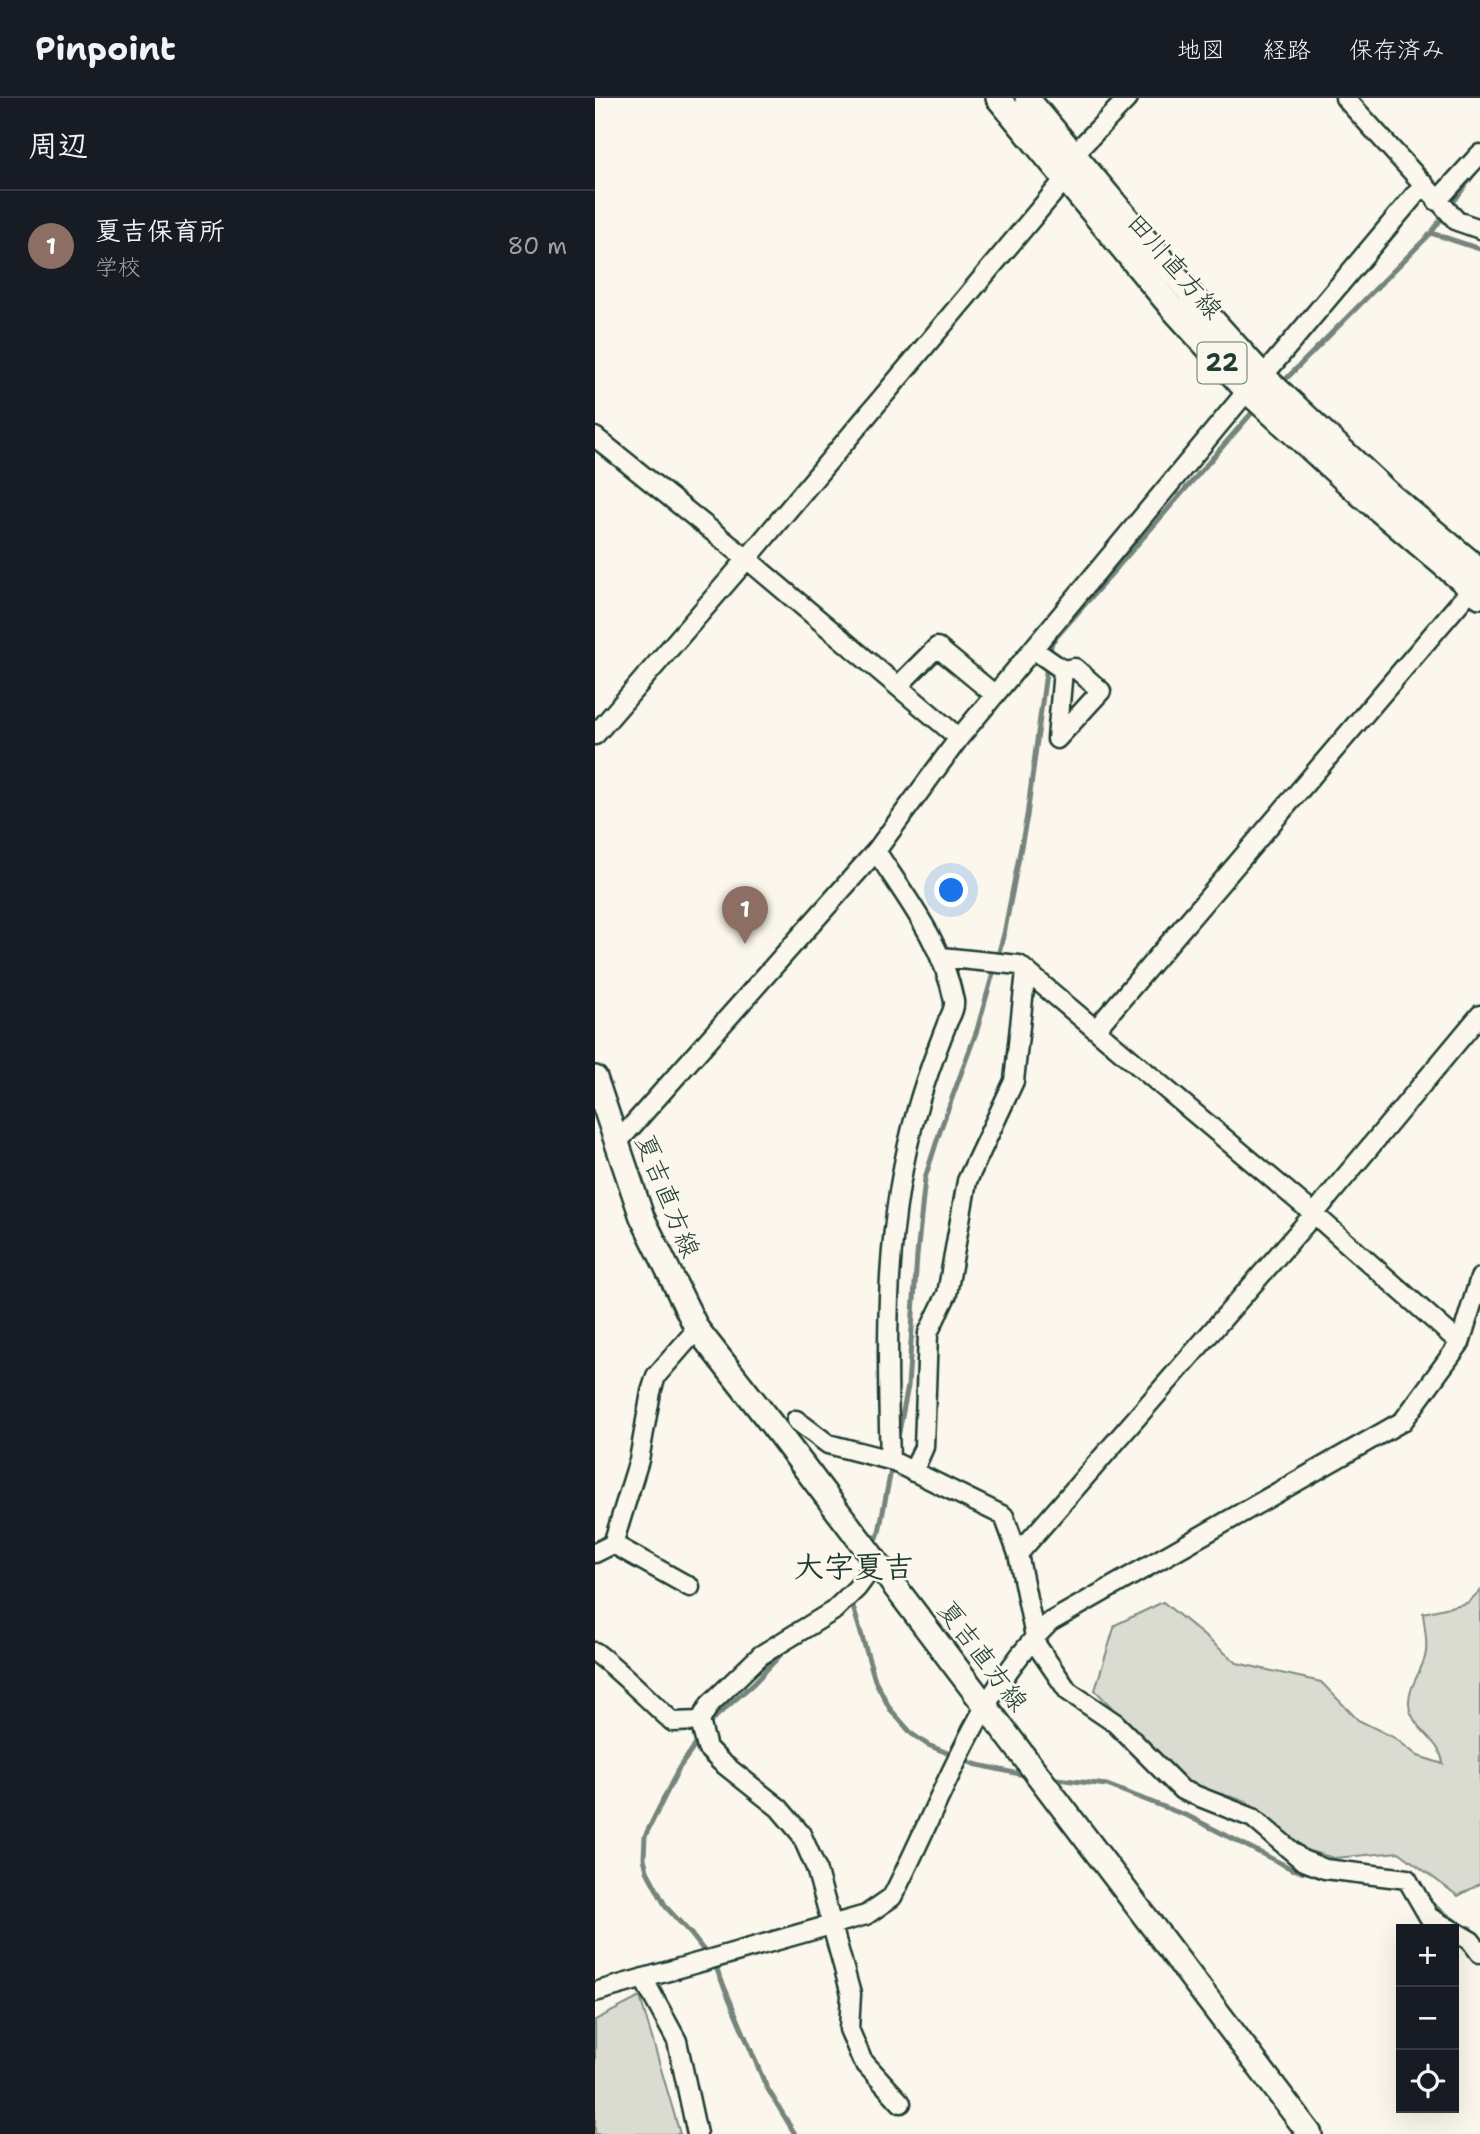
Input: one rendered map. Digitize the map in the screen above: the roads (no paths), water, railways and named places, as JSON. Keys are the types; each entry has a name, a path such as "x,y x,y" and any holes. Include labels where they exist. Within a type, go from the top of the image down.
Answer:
{"main road":[{"name":"田川直方線","path":"998,98 1172,308 1255,384 1360,494 1478,583"},
{"name":"田川直方線","path":"1027,98 1207,314 1255,384"},
{"name":"夏吉直方線","path":"595,1078 642,1217 697,1329 1310,2134"}],"street":[{"path":"595,734 747,559 1065,179 1074,154 1128,98"},
{"path":"1345,98 1437,201 1457,220 1480,229"},
{"path":"1437,201 1480,154"},
{"path":"616,1144 876,851 995,695 1424,184"},
{"path":"595,437 747,559 960,738"},
{"path":"1096,1030 1478,583"},
{"path":"898,686 937,647 995,695"},
{"path":"1033,649 1063,670"},
{"path":"876,851 931,934 941,957 955,1005 929,1067 910,1133 893,1223 887,1363 890,1460"},
{"path":"941,957 1019,965 1314,1214 1460,1343"},
{"path":"913,1472 924,1447 928,1334 947,1294 967,1181 1014,1081 1026,971"},
{"path":"1019,1555 1314,1214 1480,1015"},
{"path":"595,1992 866,1915 892,1897 985,1704 1034,1638 1051,1622 1403,1421 1460,1343 1480,1278"},
{"path":"595,1553 613,1545 639,1460 656,1376 697,1329"},
{"path":"796,1420 828,1444 890,1460 1004,1517 1019,1555 1034,1638 1068,1691 1115,1723 1182,1790 1253,1818 1301,1860 1325,1869 1407,1879 1429,1917 1441,1924"},
{"path":"613,1545 689,1587"},
{"path":"876,1562 857,1588 833,1611 761,1655 710,1704 700,1721 707,1748 779,1808 801,1834 816,1868 851,1994 849,2029 862,2060 901,2103"},
{"path":"595,1653 620,1671 673,1722 700,1721"},
{"path":"1459,1934 1471,1941 1480,1953"},
{"path":"643,1978 677,2041 697,2134"}],"waterway":[{"path":"1280,385 1431,233 1478,168"},
{"path":"1431,233 1480,249"},
{"path":"1049,655 1052,642 1257,407"},
{"path":"897,1442 908,1386 925,1178 977,1030 1004,934 1027,816 1047,665"},
{"path":"873,1548 879,1532 892,1465"},
{"path":"851,1600 875,1680 890,1709 912,1734 928,1745 974,1764 1028,1776"},
{"path":"707,1729 713,1719 754,1683 786,1649"},
{"path":"699,1740 679,1768 645,1836 644,1858 647,1871 666,1907 715,1965 766,2086 795,2134"},
{"path":"1048,1778 1107,1785 1190,1817 1292,1869 1320,1875"},
{"path":"1427,1901 1463,1927 1470,1928 1470,1931 1480,1938"}],"place":[{"name":"夏吉保育所","path":"745,944"}],"district":[{"name":"大字夏吉","path":"854,1567"}]}
